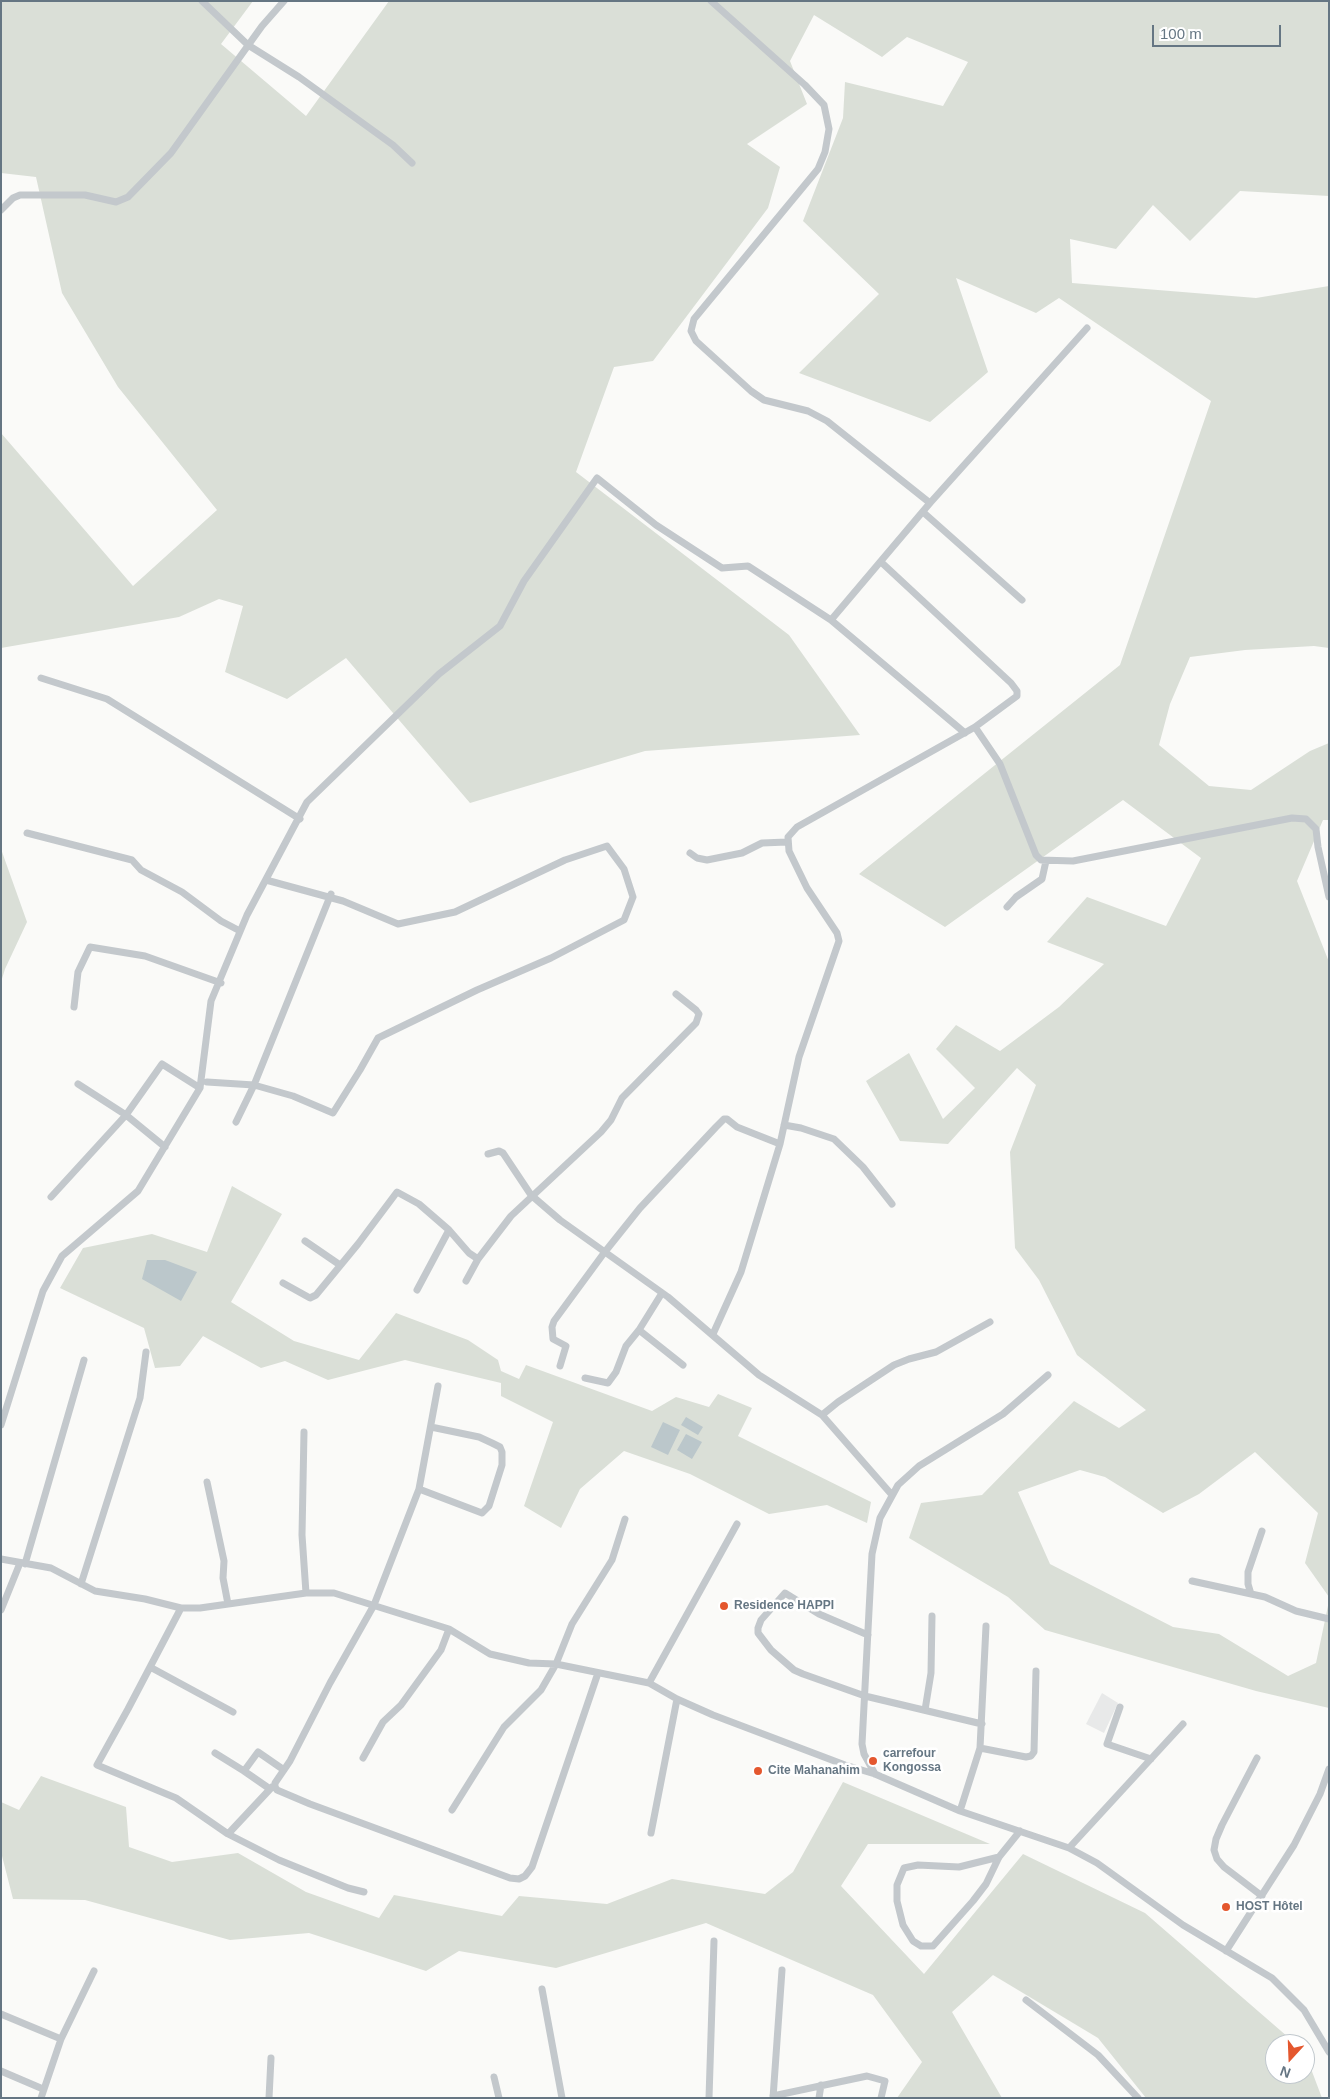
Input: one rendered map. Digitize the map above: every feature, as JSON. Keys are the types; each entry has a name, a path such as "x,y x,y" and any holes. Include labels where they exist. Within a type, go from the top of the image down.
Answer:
{"street":[{"path":"202,1 248,45 299,77 393,145 412,163"},
{"path":"1,210 13,198 20,195 85,195 116,202 128,197 171,153 248,45 284,1"},
{"path":"711,1 805,85 824,105 828,129 825,152 818,169 694,320 691,331 696,341 751,391 764,400 808,411 827,421 930,503"},
{"path":"832,620 930,503 1087,328"},
{"path":"1,1425 43,1291 62,1256 138,1190 200,1088 211,1001 240,931 308,802 432,681 500,626 524,581 597,478 656,525 722,568 748,566 832,620 964,733"},
{"path":"923,512 1022,600"},
{"path":"713,1334 741,1272 762,1196 780,1144 798,1057 839,937 807,888 789,851 788,837 797,827 975,727 1017,696 1017,690 881,562"},
{"path":"41,678 107,699 300,818"},
{"path":"975,727 1000,764 1036,854 1041,860 1073,860 1292,818 1306,819 1316,830 1329,897"},
{"path":"27,834 132,860 142,870 182,892 240,931"},
{"path":"690,853 697,858 707,860 742,853 762,843 787,842"},
{"path":"207,1082 254,1085 293,1096 333,1113 378,1038 477,990 551,958 624,920 632,897 624,869 607,846 565,860 455,912 398,924 330,896 266,880"},
{"path":"1007,907 1016,897 1042,879 1046,861"},
{"path":"236,1122 254,1085 330,896"},
{"path":"74,1008 78,972 90,947 145,956 220,983"},
{"path":"466,1281 478,1259 510,1216 579,1154 610,1123 622,1098 696,1023 698,1014 696,1010 676,994"},
{"path":"51,1198 126,1116 162,1064 200,1088"},
{"path":"78,1084 126,1116 165,1147"},
{"path":"560,1366 566,1346 553,1339 552,1327 554,1321 604,1253 646,1201 724,1119 780,1144"},
{"path":"784,1125 801,1128 834,1139 863,1167 892,1204"},
{"path":"488,1154 499,1151 506,1156 531,1196 560,1220 662,1293 713,1334 759,1376 822,1415 892,1495"},
{"path":"283,1283 313,1298 397,1192 419,1204 449,1230 469,1253 478,1259"},
{"path":"417,1290 449,1230"},
{"path":"305,1241 340,1265"},
{"path":"585,1378 608,1383 616,1372 626,1346 639,1330 662,1293"},
{"path":"822,1415 838,1402 894,1365 936,1352 990,1322"},
{"path":"639,1330 683,1365"},
{"path":"81,1584 140,1398 146,1352"},
{"path":"1,1610 22,1564 84,1360"},
{"path":"875,1774 864,1754 862,1744 875,1536 880,1518 898,1485 919,1466 1003,1414 1048,1375"},
{"path":"228,1834 273,1786 284,1770 374,1605 419,1489 438,1386"},
{"path":"419,1489 482,1513 489,1506 502,1465 500,1447 478,1437 431,1427"},
{"path":"304,1432 302,1535 306,1593"},
{"path":"207,1482 224,1561 223,1578 228,1604"},
{"path":"452,1810 504,1727 541,1690 556,1664 572,1624 612,1560 625,1519"},
{"path":"649,1683 737,1524"},
{"path":"1251,1594 1248,1584 1248,1572 1262,1531"},
{"path":"1,1560 51,1568 105,1594 145,1599 180,1608 200,1608 306,1593 334,1593 450,1629 490,1654 529,1663 556,1664 649,1683 678,1699 767,1736 875,1774 960,1810 1069,1848 1110,1871 1182,1925 1258,1968 1283,1988 1304,2010 1329,2052"},
{"path":"1192,1581 1265,1597 1296,1611 1329,1619"},
{"path":"868,1635 820,1614 785,1594 761,1620 758,1628 758,1634 763,1642 794,1670 865,1696 982,1724"},
{"path":"180,1608 97,1765 176,1798 228,1834 279,1860 348,1888 364,1892"},
{"path":"925,1710 932,1673 932,1616"},
{"path":"960,1810 980,1748 986,1626"},
{"path":"363,1758 383,1722 401,1705 436,1657 450,1629"},
{"path":"150,1667 233,1712"},
{"path":"980,1748 1026,1757 1031,1756 1034,1752 1036,1671"},
{"path":"215,1753 277,1790 310,1804 510,1878 519,1879 525,1876 532,1867 598,1673"},
{"path":"651,1833 678,1699"},
{"path":"1120,1707 1107,1744 1151,1759"},
{"path":"1069,1848 1183,1724"},
{"path":"244,1771 258,1752 284,1770"},
{"path":"1257,1758 1222,1824 1214,1850 1217,1859 1224,1867 1262,1896"},
{"path":"1226,1950 1294,1844 1320,1794 1329,1769"},
{"path":"999,1857 959,1867 918,1865 904,1868 897,1885 897,1901 902,1925 913,1941 921,1946 933,1946 986,1884 999,1857 1020,1831"},
{"path":"709,2098 714,1941"},
{"path":"782,1970 773,2097 867,2076 882,2078 886,2084 881,2098"},
{"path":"41,2098 61,2039 94,1972"},
{"path":"542,1989 562,2098"},
{"path":"1026,2000 1098,2055 1138,2098"},
{"path":"1,2014 61,2039"},
{"path":"269,2098 271,2058"},
{"path":"1,2071 43,2089"},
{"path":"494,2076 499,2098"},
{"path":"819,2098 821,2085"}],"shaded area":[{"path":"1,1 253,1 221,44 306,116 389,1 1329,1 1329,196 1240,191 1190,241 1153,205 1116,249 1070,239 1072,283 1256,298 1329,286 1329,648 1314,646 1245,650 1190,657 1170,704 1159,745 1209,786 1251,790 1310,751 1329,743 1329,820 1323,820 1297,881 1329,962 1329,1597 1305,1563 1318,1513 1255,1452 1199,1494 1163,1513 1105,1477 1080,1470 1018,1492 1050,1564 1173,1627 1219,1634 1288,1676 1316,1663 1329,1601 1329,1708 1256,1691 1045,1630 1008,1597 909,1538 921,1503 982,1495 1074,1401 1119,1428 1146,1410 1077,1355 1039,1280 1015,1248 1010,1152 1036,1085 1017,1068 948,1144 900,1141 866,1081 909,1053 943,1119 975,1088 936,1049 956,1025 1000,1051 1059,1007 1104,964 1047,942 1087,897 1166,926 1201,858 1123,800 945,927 859,874 1120,665 1211,401 1059,298 1036,313 956,278 988,372 930,422 799,373 879,294 803,221 843,118 845,82 943,106 968,62 907,37 882,57 814,15 790,61 807,104 747,144 780,167 768,208 653,361 614,367 576,472 789,635 860,735 645,751 470,803 346,658 287,699 225,672 243,606 219,599 179,617 1,648 1,433 133,586 217,510 118,387 62,293 36,177 1,173"},
{"path":"1,849 27,922 1,982"},
{"path":"232,1186 282,1214 231,1302 294,1341 359,1360 396,1313 468,1340 498,1360 501,1371 519,1379 526,1365 652,1411 676,1397 709,1407 718,1394 752,1408 738,1436 871,1502 867,1523 827,1505 769,1514 690,1474 624,1451 580,1489 561,1528 524,1506 553,1422 501,1396 501,1383 405,1360 328,1380 285,1361 261,1368 203,1336 180,1366 155,1368 144,1328 60,1288 83,1248 152,1234 207,1252"},
{"path":"147,1260 165,1260 197,1272 181,1301 142,1279"},
{"path":"686,1417 703,1427 698,1435 681,1425"},
{"path":"663,1422 680,1430 668,1455 651,1447"},
{"path":"686,1434 702,1442 692,1459 677,1450"},
{"path":"1102,1693 1118,1703 1104,1733 1086,1724"},
{"path":"41,1776 126,1807 129,1847 172,1862 238,1853 306,1892 379,1918 394,1895 502,1916 519,1896 607,1904 672,1879 765,1894 793,1872 843,1782 990,1844 868,1844 841,1886 924,1974 1023,1854 1145,1913 1284,2034 1265,2034 1265,2084 1315,2084 1315,2079 1322,2098 1146,2098 1098,2038 993,1975 952,2012 1002,2098 897,2098 922,2062 873,1995 706,1923 556,1968 459,1951 426,1971 309,1933 230,1940 85,1900 13,1899 1,1852 1,1802 19,1810"}],"place":[{"name":"Residence HAPPI","path":"724,1606"},
{"name":"carrefour Kongossa","path":"873,1761"},
{"name":"Cite Mahanahim","path":"758,1771"},
{"name":"HOST Hôtel","path":"1226,1907"}]}
